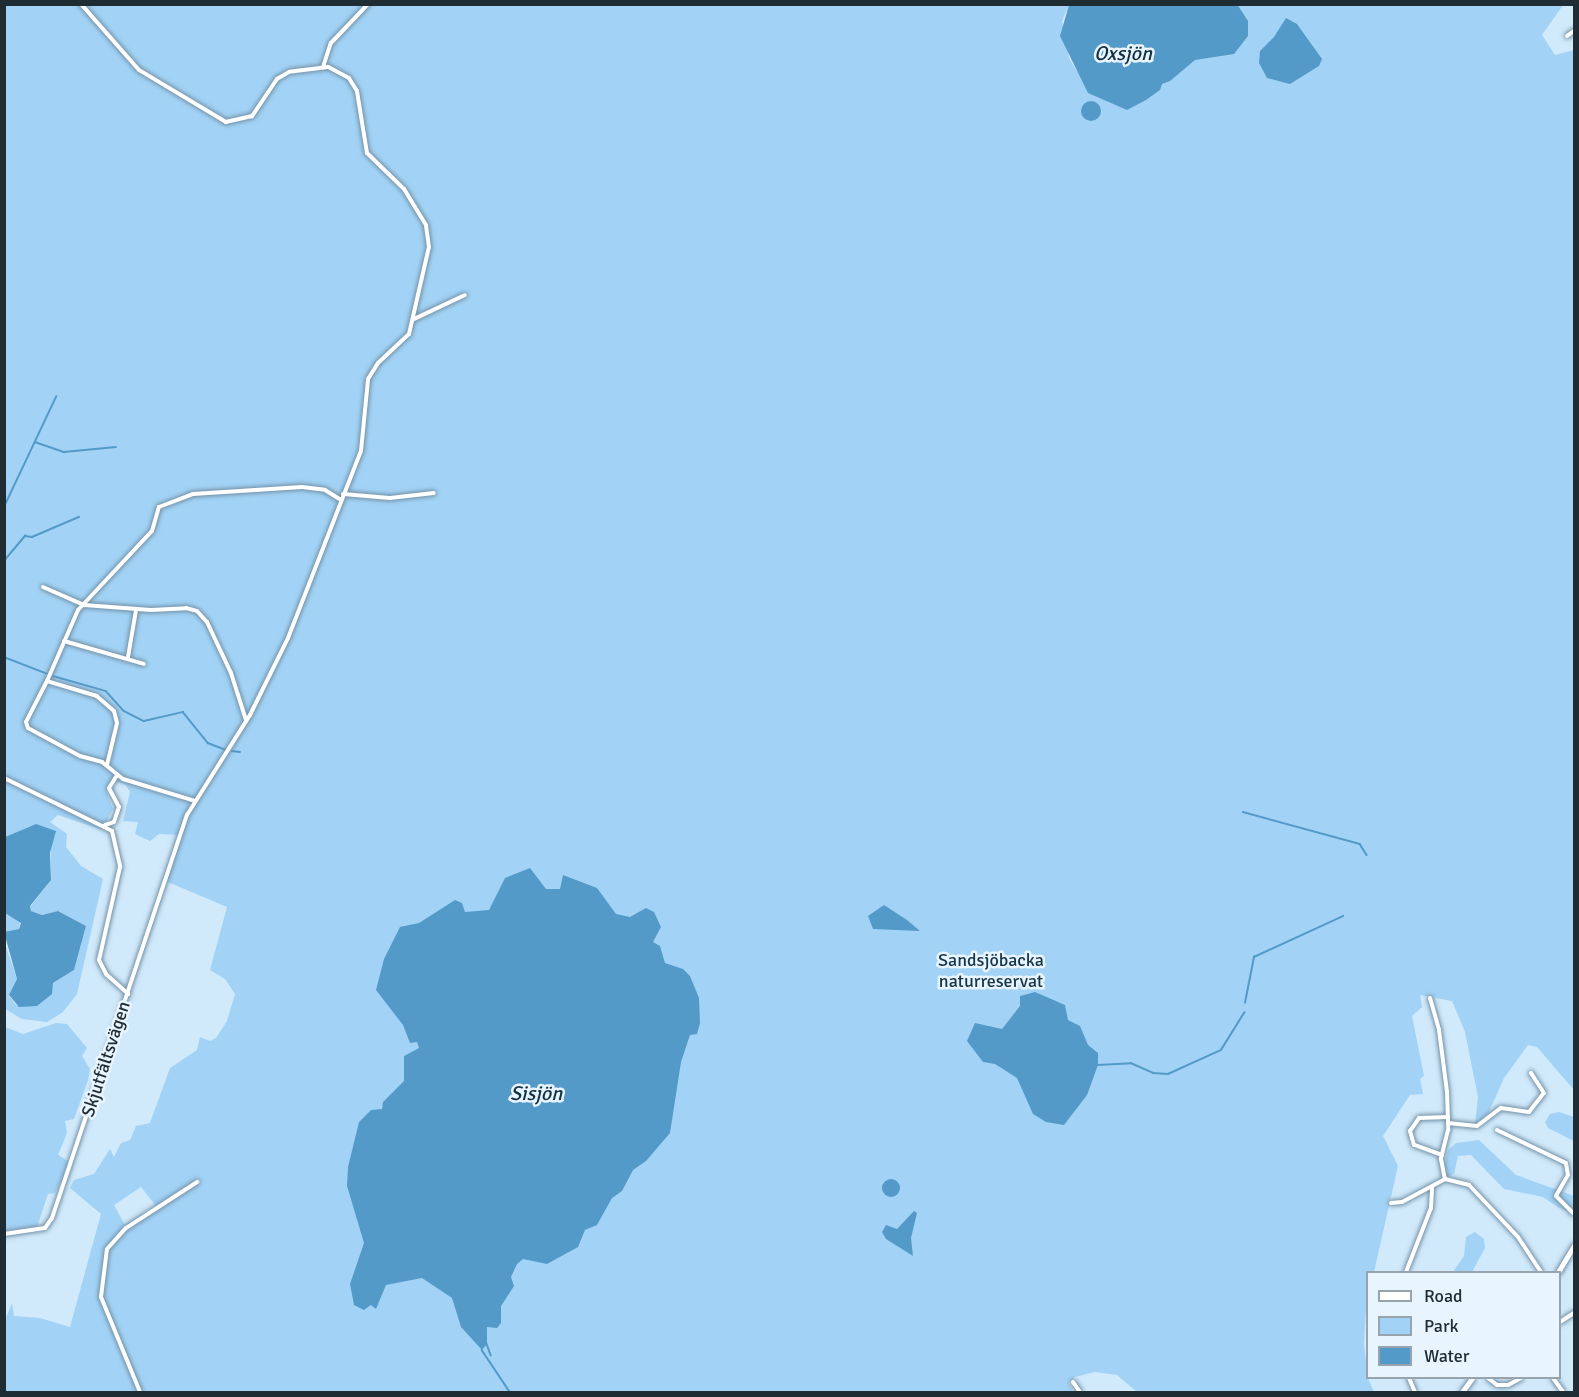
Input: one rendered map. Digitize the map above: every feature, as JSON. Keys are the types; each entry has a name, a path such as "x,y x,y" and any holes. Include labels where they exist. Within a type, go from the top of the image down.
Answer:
{"street":[{"path":"81,4 139,70 226,122 252,116 283,74 323,67 343,74 354,85 367,153 404,189 426,225 429,247 414,320 406,339 378,363 368,379 363,400 363,442 288,638 246,721 195,801 128,994"},
{"path":"323,67 331,43 368,4"},
{"path":"1567,36 1575,31"},
{"path":"414,320 465,295"},
{"path":"195,801 117,775 107,765 80,756 28,728 26,722 64,641 84,605 152,531 155,511 174,500 193,494 302,487 325,490 340,500"},
{"path":"343,494 390,498 434,493"},
{"path":"43,587 84,605 136,610 186,608 202,615 231,673 246,721"},
{"path":"128,657 136,610"},
{"path":"64,641 128,657 144,664"},
{"path":"47,681 101,698 114,711 117,723 107,765"},
{"path":"4,778 105,825 114,822 119,807 109,788 117,775"},
{"name":"Skjutfältsvägen","path":"4,1234 41,1229 50,1223 128,994 106,974 99,960 120,859 116,838 105,825"},
{"path":"1430,998 1441,1041 1448,1117 1442,1155 1445,1179"},
{"path":"1448,1123 1477,1126 1501,1108 1529,1112 1544,1093 1531,1073"},
{"path":"1442,1155 1414,1145 1410,1131 1419,1118 1448,1117"},
{"path":"1497,1131 1565,1162 1569,1173 1556,1196 1575,1215"},
{"path":"1391,1203 1402,1202 1445,1179 1462,1182 1481,1195 1518,1236 1540,1271"},
{"path":"140,1392 101,1297 100,1287 109,1244 197,1182"},
{"path":"1406,1271 1431,1208 1432,1187"},
{"path":"1559,1271 1575,1245"},
{"path":"1561,1321 1575,1312"},
{"path":"1462,1392 1471,1379"},
{"path":"1490,1379 1497,1385 1508,1385 1518,1379"},
{"path":"1553,1379 1563,1392"},
{"path":"1073,1382 1080,1392"}],"green space":[{"name":"Sandsjöbacka naturreservat","path":"4,5 1069,5 1062,21 1069,58 1080,76 1139,5 1563,5 1542,35 1555,55 1574,50 1574,1090 1537,1047 1528,1045 1504,1078 1488,1114 1475,1124 1478,1097 1465,1032 1452,1001 1420,995 1422,1007 1412,1016 1424,1076 1420,1079 1423,1094 1410,1095 1383,1136 1398,1166 1374,1271 1366,1271 1364,1344 1366,1379 1368,1379 1374,1392 1137,1392 1117,1375 1095,1372 1075,1377 1069,1383 1073,1392 5,1392 5,1320 12,1303 14,1316 40,1318 70,1327 101,1214 70,1188 74,1180 94,1174 110,1149 114,1157 121,1143 130,1140 136,1126 150,1123 170,1068 197,1050 200,1037 210,1041 216,1038 227,1021 235,994 225,979 210,970 227,907 163,880 179,835 159,834 150,841 135,834 138,822 123,821 130,792 125,784 113,781 106,791 113,809 102,830 58,815 50,822 67,834 66,847 81,866 103,879 77,994 63,1012 47,1022 22,1019 5,1009 5,944 17,979 9,996 16,1005 34,1006 52,992 53,983 74,970 86,926 58,911 42,915 31,911 30,907 51,880 51,830 34,825 5,837","holes":["141,1187 156,1206 125,1225 114,1205"]},
{"path":"5,913 20,921 19,929 5,932"},
{"path":"56,1023 67,1024 87,1048 82,1056 90,1069 74,1119 65,1121 67,1133 58,1155 71,1163 55,1193 48,1194 37,1227 5,1231 5,1027 23,1034"},
{"path":"1559,1112 1574,1117 1574,1141 1548,1128 1545,1122 1550,1114"},
{"path":"1479,1140 1516,1175 1574,1196 1574,1213 1559,1208 1543,1197 1504,1189 1471,1155 1458,1156 1454,1174 1447,1176 1444,1165 1448,1150 1456,1143"},
{"path":"1475,1232 1484,1239 1485,1248 1473,1271 1454,1271 1464,1256 1466,1237"}],"water":[{"name":"Oxsjön","path":"1237,4 1248,21 1248,36 1234,54 1195,60 1170,81 1162,84 1160,90 1127,110 1088,93 1060,36 1069,5"},
{"path":"1286,18 1297,24 1322,59 1319,66 1290,84 1267,78 1259,63 1260,51 1274,37"},
{"name":"Oxsjön","path":"1087,101 1095,101 1101,107 1101,115 1095,121 1087,121 1081,115 1081,107"},
{"path":"36,824 56,831 50,853 51,880 30,906 31,911 42,915 58,911 86,926 74,970 53,983 52,994 37,1006 19,1007 9,995 17,979 4,932 19,929 21,923 5,913 5,837"},
{"name":"Sisjön","path":"530,868 546,889 560,889 563,875 597,888 616,914 630,917 646,908 654,912 661,927 653,942 660,946 665,963 683,969 690,976 699,998 700,1023 697,1034 690,1035 681,1062 670,1133 646,1161 633,1170 622,1191 612,1198 597,1225 585,1230 578,1247 547,1264 523,1259 517,1264 511,1277 514,1286 501,1306 501,1323 497,1328 487,1327 487,1344 482,1350 461,1327 452,1298 422,1278 386,1285 376,1309 371,1305 364,1310 354,1305 350,1284 364,1243 347,1186 348,1167 359,1122 371,1110 382,1109 383,1102 404,1081 404,1056 419,1048 417,1042 410,1043 403,1025 376,990 384,959 400,927 419,923 455,900 462,903 465,912 489,910 505,878"},
{"path":"884,905 920,931 873,929 868,916"},
{"path":"1035,992 1065,1005 1068,1020 1080,1026 1088,1045 1098,1053 1098,1065 1087,1095 1064,1125 1046,1122 1033,1114 1017,1078 995,1064 983,1062 967,1041 975,1023 1002,1029 1020,1006 1020,996"},
{"path":"891,1179 897,1182 900,1188 897,1194 891,1197 885,1194 882,1188 885,1182"},
{"path":"914,1211 917,1213 911,1238 913,1256 886,1239 882,1232 886,1225 897,1229"}],"waterway":[{"path":"4,507 56,397"},
{"path":"35,442 64,452 116,447"},
{"path":"4,561 25,536 32,537 79,517"},
{"path":"4,657 48,674"},
{"path":"53,676 106,691 124,711 144,721 183,712 208,743 226,750"},
{"path":"232,751 240,752"},
{"path":"1243,812 1360,844 1367,855"},
{"path":"1245,1003 1254,957 1343,916"},
{"path":"1098,1065 1131,1063 1153,1073 1168,1074 1221,1050 1244,1013"},
{"path":"487,1344 491,1355"},
{"path":"482,1350 510,1392"}]}
